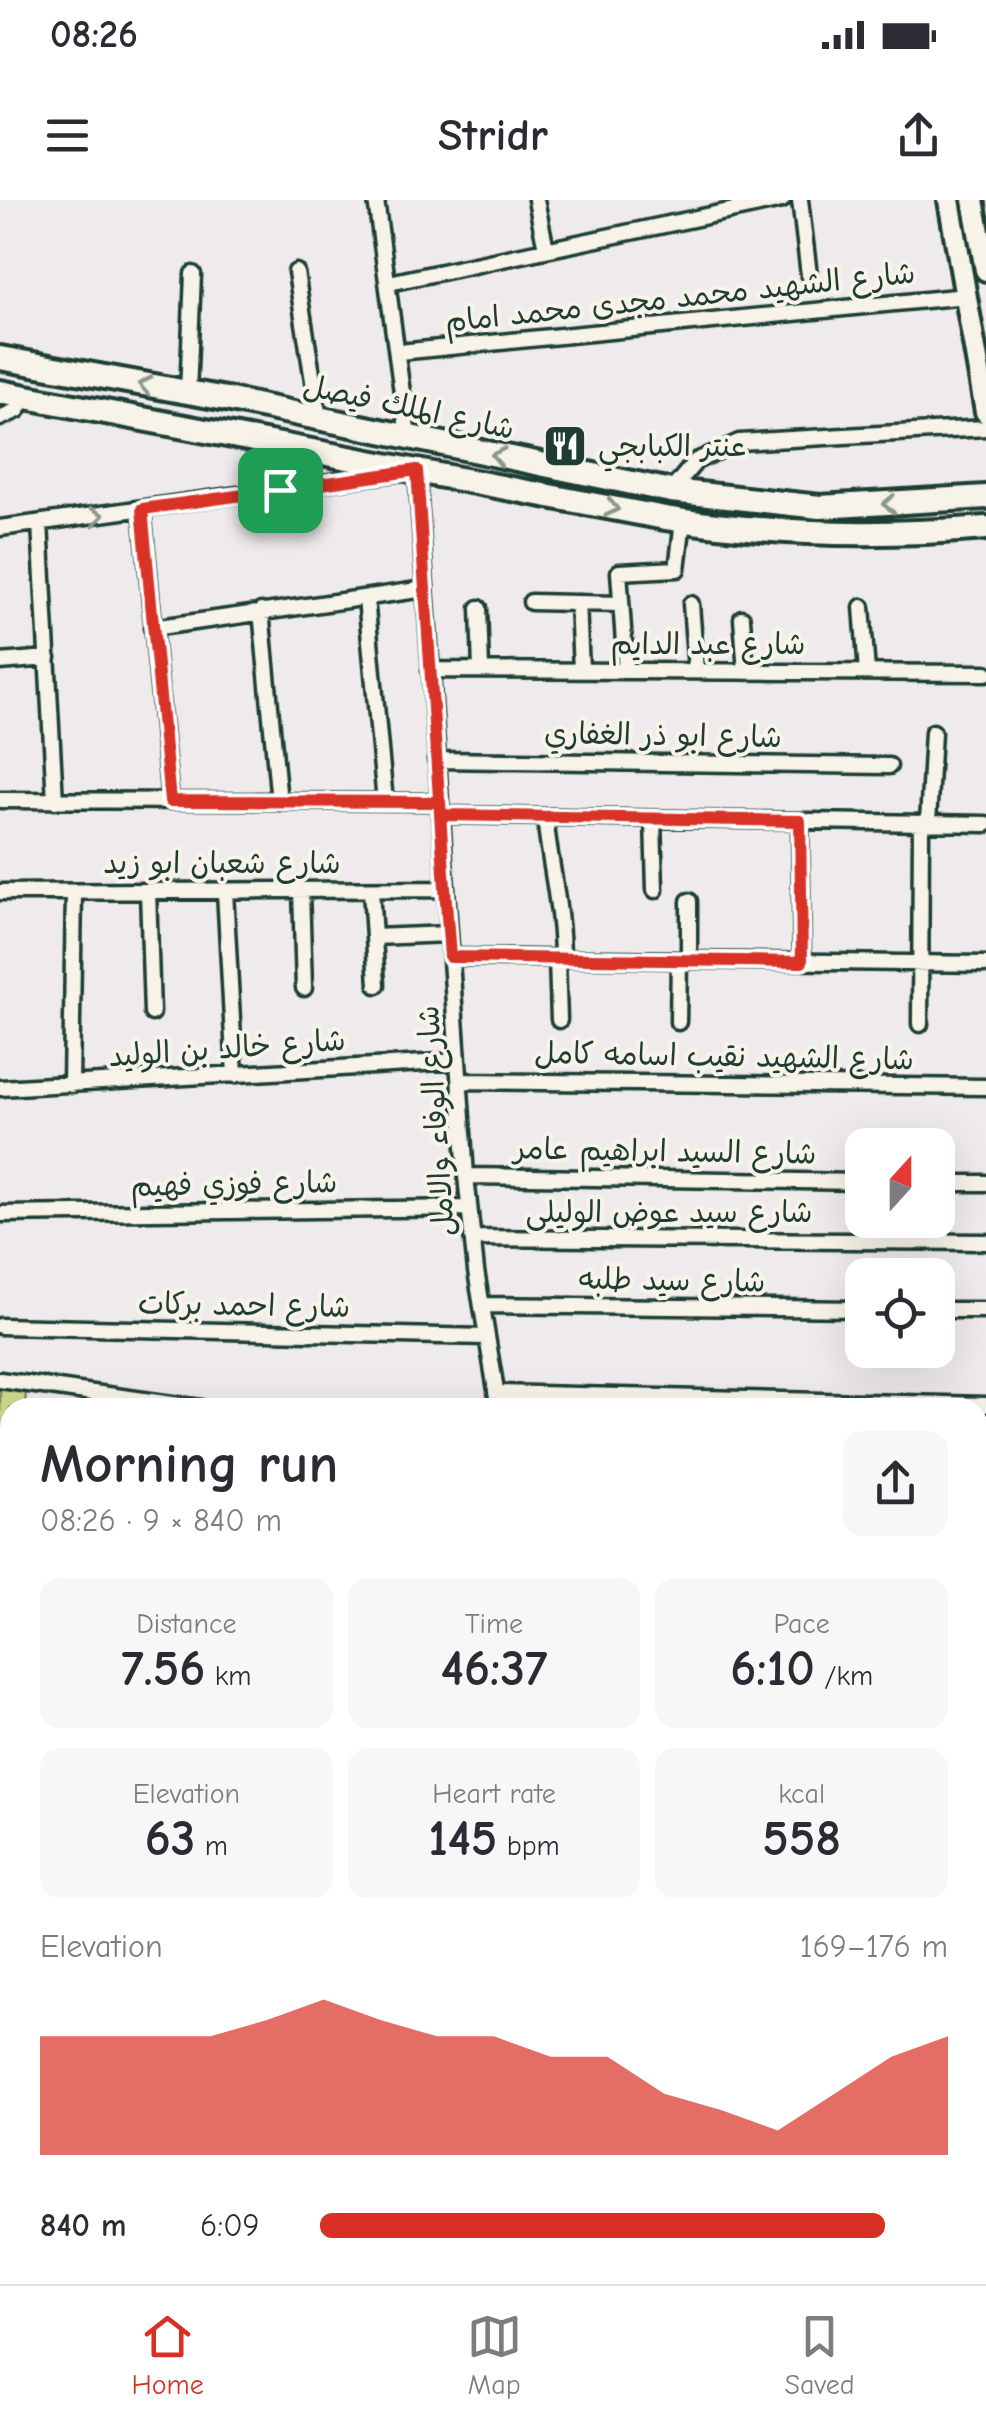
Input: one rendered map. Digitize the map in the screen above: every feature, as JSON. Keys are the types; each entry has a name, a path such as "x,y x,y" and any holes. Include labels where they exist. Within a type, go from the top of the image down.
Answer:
{"main road":[{"path":"950,200 986,412"},
{"path":"973,200 986,270"},
{"name":"شارع الملك فيصل","path":"0,358 188,392 671,492 792,506 986,498"},
{"path":"26,396 24,377 38,364"},
{"name":"شارع الملك فيصل","path":"0,392 682,521 760,532 831,535 986,528"}],"street":[{"path":"376,200 408,438"},
{"path":"536,200 546,249"},
{"path":"388,282 782,200"},
{"path":"800,200 810,275"},
{"path":"296,272 319,419"},
{"path":"188,392 193,274"},
{"name":"شارع الشهيد محمد مجدى محمد امام","path":"399,352 966,296"},
{"path":"0,418 18,410 26,396"},
{"path":"671,492 696,461 739,442 986,428"},
{"path":"0,528 417,470"},
{"name":"شارع الوفاء والامل","path":"417,470 466,1176 497,1398"},
{"path":"142,509 170,801"},
{"path":"626,671 619,572 678,569 682,521"},
{"path":"40,524 55,801"},
{"path":"152,628 425,589"},
{"path":"366,598 385,802"},
{"path":"531,602 621,604"},
{"path":"578,603 581,670"},
{"path":"691,604 696,672"},
{"path":"862,607 867,672"},
{"path":"479,608 481,670"},
{"path":"261,612 279,802"},
{"path":"742,618 746,672"},
{"path":"0,662 48,658"},
{"name":"شارع عبد الدايم","path":"430,670 986,673"},
{"path":"920,1024 925,823 933,732"},
{"name":"شارع ابو ذر الغفاري","path":"436,760 890,766"},
{"path":"0,800 385,802 544,816 986,824"},
{"path":"544,816 552,889 561,905 558,1020"},
{"path":"653,818 655,890"},
{"path":"800,821 802,962"},
{"name":"شارع شعبان ابو زيد","path":"0,892 444,889"},
{"path":"301,890 304,988"},
{"path":"370,890 377,985"},
{"path":"148,891 152,1013"},
{"path":"225,891 234,1075"},
{"path":"71,1085 74,892"},
{"path":"678,1022 689,901"},
{"path":"374,936 449,934"},
{"path":"450,957 986,964"},
{"name":"شارع خالد بن الوليد","path":"0,1088 458,1061"},
{"name":"شارع الشهيد نقيب اسامه كامل","path":"460,1081 986,1087"},
{"name":"شارع السيد ابراهيم عامر","path":"466,1176 845,1182"},
{"path":"955,1182 986,1183"},
{"name":"شارع فوزي فهيم","path":"0,1214 469,1208"},
{"name":"شارع سيد عوض الوليلى","path":"472,1238 986,1242"},
{"name":"شارع سيد طلبه","path":"482,1305 845,1309"},
{"path":"955,1310 986,1310"},
{"name":"شارع احمد بركات","path":"0,1326 486,1337"},
{"path":"0,1380 129,1398"}],"green space":[{"path":"0,1389 26,1390 26,1398 0,1398"}],"place":[{"name":"عنتر الكبابجي","path":"565,446"}],"route":[{"path":"280,490 142,509 170,801 440,802 441,815 800,821 802,962 450,957 444,889 441,815 417,470 280,490"}]}
